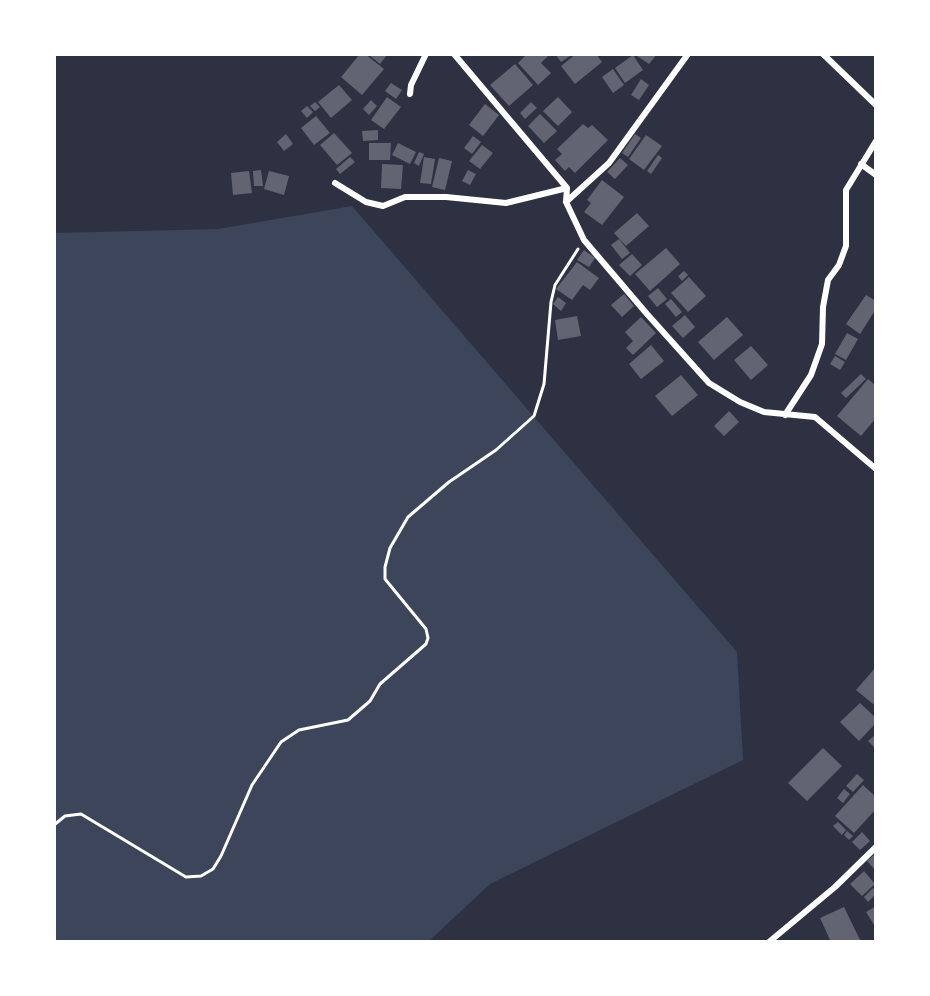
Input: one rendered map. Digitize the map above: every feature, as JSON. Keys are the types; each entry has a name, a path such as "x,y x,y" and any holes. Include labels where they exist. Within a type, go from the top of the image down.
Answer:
{"street":[{"path":"410,94 411,85 426,54"},
{"path":"454,54 567,188 566,202 584,240 709,383 740,402 764,412 816,417 876,469"},
{"path":"823,54 876,105"},
{"path":"566,202 609,163 676,71 684,56"},
{"path":"785,415 811,375 822,344 823,307 828,280 839,265 846,246 846,190 876,141"},
{"path":"861,164 876,175"},
{"path":"335,183 366,202 383,206 405,197 446,197 506,203 567,188"},
{"path":"769,942 835,887 876,848"}],"path":[{"path":"54,825 65,816 81,814 186,877 201,876 213,869 221,856 252,785 281,742 299,730 348,720 370,701 380,684 420,651 428,638 426,629 385,579 385,567 390,548 408,517 449,482 496,450 534,416 544,384 551,302 555,285 584,240"}],"shaded area":[{"path":"352,206 737,652 743,760 490,884 428,942 54,942 54,233 218,229"}],"building":[{"path":"360,54 365,54 384,69 362,95 341,77"},
{"path":"368,54 385,54 387,55 380,64"},
{"path":"527,54 550,54 541,63 551,73 538,85 518,63"},
{"path":"555,54 573,54 561,62"},
{"path":"576,54 596,54 602,62 575,84 561,66"},
{"path":"634,54 657,54 649,64"},
{"path":"633,55 643,70 625,83 615,68"},
{"path":"515,64 533,85 509,106 490,85"},
{"path":"613,69 624,85 613,93 602,77"},
{"path":"641,79 649,85 639,100 631,95"},
{"path":"391,83 402,90 396,99 385,91"},
{"path":"339,85 352,100 331,118 318,102"},
{"path":"387,97 401,107 384,129 371,120"},
{"path":"558,97 572,112 558,126 543,111"},
{"path":"371,100 377,106 369,115 363,109"},
{"path":"315,102 320,107 315,111 310,106"},
{"path":"531,102 537,108 525,119 520,113"},
{"path":"485,104 499,115 483,136 469,125"},
{"path":"307,106 313,112 307,118 301,111"},
{"path":"540,114 557,131 544,143 528,126"},
{"path":"316,116 330,133 314,145 301,128"},
{"path":"583,124 588,128 592,125 608,140 575,173 569,167 565,171 555,160 562,154 557,149"},
{"path":"378,130 378,140 363,141 362,131"},
{"path":"334,133 352,153 337,165 320,145"},
{"path":"286,134 293,144 284,151 277,142"},
{"path":"635,134 641,138 628,157 622,153"},
{"path":"646,135 662,146 644,170 629,159"},
{"path":"473,136 481,142 472,154 464,148"},
{"path":"369,143 391,143 390,160 369,160"},
{"path":"398,143 416,152 410,164 392,155"},
{"path":"482,145 493,153 480,169 469,161"},
{"path":"419,152 424,154 419,166 414,163"},
{"path":"658,155 662,158 651,174 647,171"},
{"path":"350,157 355,162 340,174 336,169"},
{"path":"424,157 435,159 431,184 420,183"},
{"path":"439,158 452,161 445,190 432,187"},
{"path":"620,158 628,165 615,179 607,172"},
{"path":"382,164 403,165 401,189 381,188"},
{"path":"261,170 263,186 254,186 253,171"},
{"path":"468,170 476,174 470,185 462,181"},
{"path":"249,171 252,193 233,195 231,173"},
{"path":"269,171 289,176 284,195 264,189"},
{"path":"602,180 624,197 602,225 584,212 591,203 587,200"},
{"path":"637,213 649,226 626,246 614,233"},
{"path":"619,239 630,253 622,259 611,245"},
{"path":"666,248 680,264 650,291 635,274"},
{"path":"584,250 595,258 589,267 577,260"},
{"path":"632,254 642,265 630,276 619,265"},
{"path":"577,262 599,278 590,290 583,285 572,300 556,289"},
{"path":"684,271 688,275 682,281 678,276"},
{"path":"689,277 706,296 688,312 671,293"},
{"path":"658,288 667,299 657,307 648,296"},
{"path":"624,294 634,306 622,317 611,305"},
{"path":"866,295 876,301 876,309 860,334 846,324"},
{"path":"558,297 566,303 561,311 553,304"},
{"path":"671,299 682,312 676,317 665,304"},
{"path":"685,315 695,327 683,338 672,326"},
{"path":"577,316 581,336 558,340 555,320"},
{"path":"641,317 656,333 633,355 626,348 633,341 625,332"},
{"path":"727,317 743,335 714,360 698,342"},
{"path":"847,333 858,339 846,360 835,354"},
{"path":"651,345 664,361 641,379 629,364"},
{"path":"751,346 768,365 751,380 734,360"},
{"path":"835,356 845,362 840,370 830,364"},
{"path":"861,374 866,379 846,398 841,393"},
{"path":"681,375 698,395 672,416 655,396"},
{"path":"868,379 876,386 876,418 861,436 837,416"},
{"path":"729,411 739,422 724,436 714,426"},
{"path":"876,667 876,701 873,704 856,690"},
{"path":"860,703 876,718 876,723 859,741 840,722"},
{"path":"876,734 876,745 874,747 868,741"},
{"path":"823,748 842,766 807,801 788,783"},
{"path":"857,774 864,780 853,792 846,786"},
{"path":"863,785 876,797 876,809 854,833 835,816"},
{"path":"844,789 850,794 843,803 837,798"},
{"path":"838,822 846,830 842,835 833,826"},
{"path":"847,831 853,836 849,840 844,835"},
{"path":"862,832 870,841 860,850 852,842"},
{"path":"876,853 876,867 874,869 867,861"},
{"path":"864,871 875,884 862,896 850,884"},
{"path":"873,888 876,894 868,902 864,897"},
{"path":"876,906 876,928 866,912"},
{"path":"844,907 861,942 831,942 820,918"}]}
